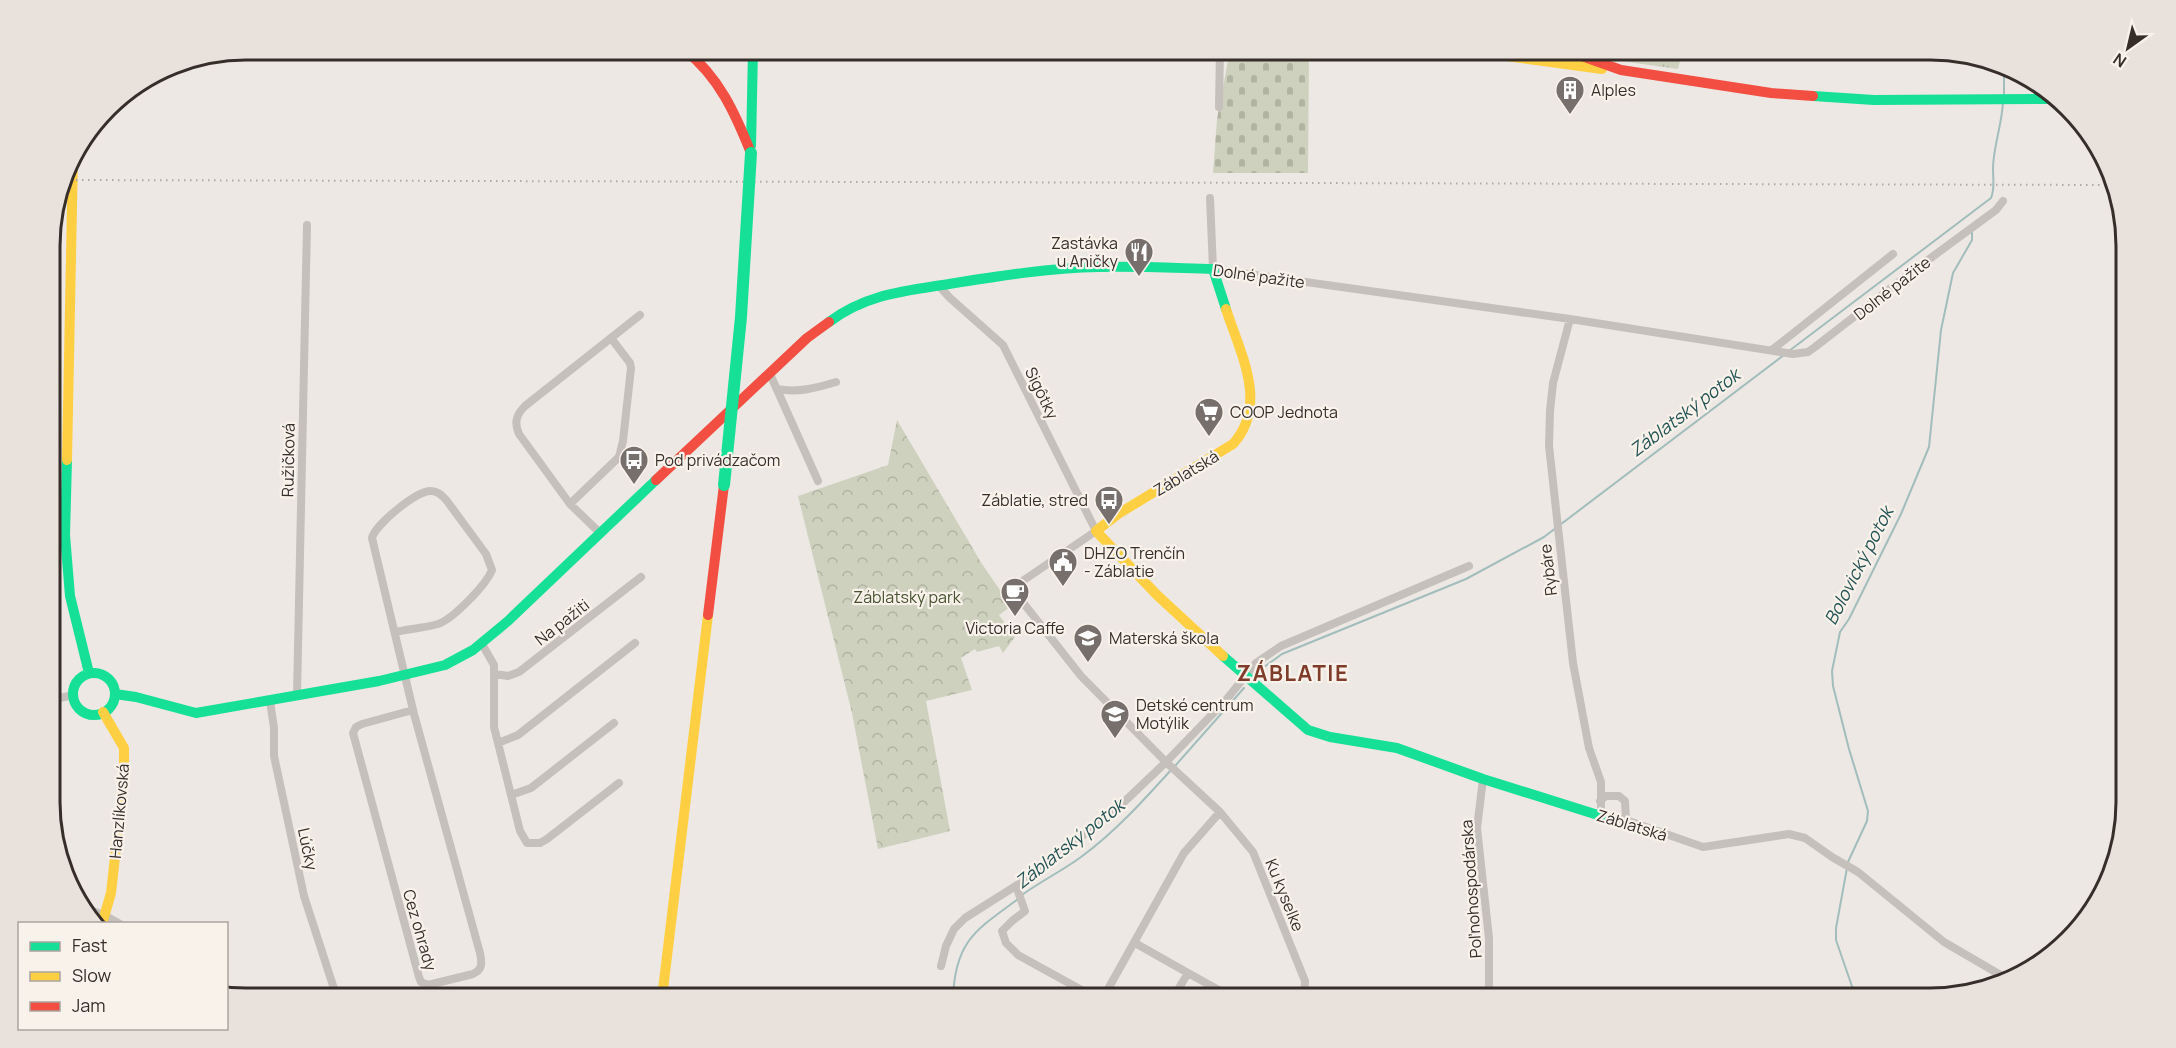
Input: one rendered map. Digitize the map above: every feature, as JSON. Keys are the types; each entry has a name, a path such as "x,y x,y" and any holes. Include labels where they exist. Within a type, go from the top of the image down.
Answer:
{"street":[{"path":"698,60 717,81 729,101 751,153"},
{"path":"663,988 724,485 741,317 751,153 753,60"},
{"path":"1219,107 1220,60"},
{"path":"1529,60 1583,68 1621,70 1771,93 1874,100 2044,99"},
{"path":"1589,60 1621,70"},
{"path":"72,179 65,535 70,596 89,673"},
{"name":"Záblatská","path":"1210,198 1213,270 1251,387 1252,407 1249,422 1243,434 1233,444 1118,514 1096,531 1157,595 1244,676 1308,730 1330,737 1397,748 1483,779 1601,816 1626,820 1703,847 1789,834 1805,838 1847,866 1944,942 1999,974"},
{"name":"Dolné pažite","path":"115,694 130,695 179,711 196,713 405,675 445,665 463,657 482,644 818,328 849,309 880,295 1020,273 1098,267 1213,270 1570,319 1793,354 1808,352 1815,347 1996,210 2003,201"},
{"name":"Ružičková","path":"297,695 307,225"},
{"name":"Dolné pažite","path":"1776,350 1893,254"},
{"name":"Sigôtky","path":"939,286 1003,345 1096,531"},
{"path":"600,533 570,504 519,435 516,422 525,406 640,315"},
{"name":"Rybáre","path":"1570,319 1553,383 1549,446 1574,663 1589,748 1601,782 1601,816"},
{"path":"570,504 615,462 622,448 631,368 630,363 611,338"},
{"path":"770,374 818,481"},
{"path":"777,389 802,390 836,382"},
{"path":"432,490 441,494 447,501 486,554 492,570 484,584 447,619 434,625 395,632 373,532 421,492 432,490"},
{"name":"Ku kyselke","path":"1096,531 1024,580 1019,586 1018,593 1021,600 1081,676 1166,762 1220,812 1253,852 1305,981 1305,988"},
{"path":"941,966 946,946 954,930 965,918 1017,888 1123,803 1226,700 1256,663 1281,646 1469,566"},
{"name":"Na pažiti","path":"495,674 508,676 519,672 641,577"},
{"name":"Cez ohrady","path":"395,632 413,710 482,965 479,971 473,974 428,985 421,982 419,977 353,733 356,727 362,724 413,710"},
{"path":"498,743 518,735 635,643"},
{"path":"482,644 493,661 495,674 493,720 523,839 533,844 547,839 619,783"},
{"path":"89,673 102,674 107,678 115,694 112,703 98,714 86,713 77,706 73,695 75,684 89,673"},
{"path":"60,698 73,695"},
{"name":"Lúčky","path":"270,701 274,728 274,756 304,896 333,988"},
{"name":"Hanzlíkovská","path":"103,712 124,748 124,776 111,893 103,919"},
{"path":"511,795 531,788 614,723"},
{"name":"Poľnohospodárska","path":"1483,779 1477,828 1489,938 1489,988"},
{"path":"1600,801 1606,796 1619,796 1625,801 1626,820"},
{"path":"1109,988 1184,853 1220,812"},
{"path":"1017,888 1026,911 1002,931 1006,943 1018,955 1078,988"},
{"path":"1135,943 1215,988"},
{"path":"1179,988 1188,973"}],"green space":[{"path":"1228,60 1309,60 1308,173 1213,173 1217,119"},
{"path":"1614,60 1680,60 1678,69"},
{"name":"Záblatský park","path":"897,420 982,564 1011,606 999,615 1015,637 1003,653 999,646 977,652 975,649 961,658 972,690 926,701 950,831 878,849 852,713 798,496 888,465"}],"waterway":[{"name":"Záblatský potok","path":"2004,76 2004,94"},
{"name":"Záblatský potok","path":"1789,351 1991,198 1993,161 2003,102"},
{"name":"Bolovický potok","path":"1848,862 1867,821 1868,811 1849,749 1833,686 1832,671 1840,632 1849,619 1901,514 1929,447 1941,330 1953,273 1972,240 1972,232"},
{"name":"Záblatský potok","path":"1253,675 1282,654 1466,579 1544,537 1784,355"},
{"name":"Záblatský potok","path":"1175,766 1244,688"},
{"name":"Záblatský potok","path":"1022,895 1074,862 1105,837 1171,770"},
{"name":"Bolovický potok","path":"1847,868 1836,928 1836,940 1853,988"},
{"name":"Záblatský potok","path":"954,988 958,963 963,950 980,929 1018,899"}],"railway":[{"path":"72,180 2105,185"}],"traffic: fast":[{"path":"751,146 753,60"},
{"path":"1813,96 1874,100 2044,99"},
{"path":"724,485 741,317 751,153"},
{"path":"829,322 857,305 886,295 1024,273 1099,267 1213,269 1226,309"},
{"path":"67,460 65,535 70,596 89,673"},
{"path":"115,694 136,697 196,713 379,681 445,665 473,650 508,621 656,480"},
{"path":"1223,656 1308,730 1330,737 1397,748 1483,779 1601,816"},
{"path":"94,673 109,679 115,694 109,709 94,715 79,709 73,694 79,679 94,673"}],"traffic: slow":[{"path":"1536,60 1602,69"},
{"path":"67,460 73,179"},
{"path":"1223,656 1157,595 1096,531 1118,514 1233,444 1244,429 1249,412 1248,378 1226,309"},
{"path":"663,988 708,615"},
{"path":"103,712 124,748 124,776 111,893 103,921"}],"traffic: jam":[{"path":"696,60 725,97 751,153"},
{"path":"1593,60 1621,70 1771,93 1813,96"},
{"path":"656,480 807,338 829,322"},
{"path":"708,615 724,485"}],"place":[{"name":"Alples","path":"1570,116"},
{"name":"Zastávka u Aničky","path":"1139,278"},
{"name":"COOP Jednota","path":"1209,438"},
{"name":"Pod privádzačom","path":"634,486"},
{"name":"Záblatie, stred","path":"1109,526"},
{"name":"DHZO Trenčín - Záblatie","path":"1063,588"},
{"name":"Victoria Caffe","path":"1015,618"},
{"name":"Materská škola","path":"1088,664"},
{"name":"Detské centrum Motýlik","path":"1115,740"}],"district":[{"name":"ZÁBLATIE","path":"1293,673"}]}
